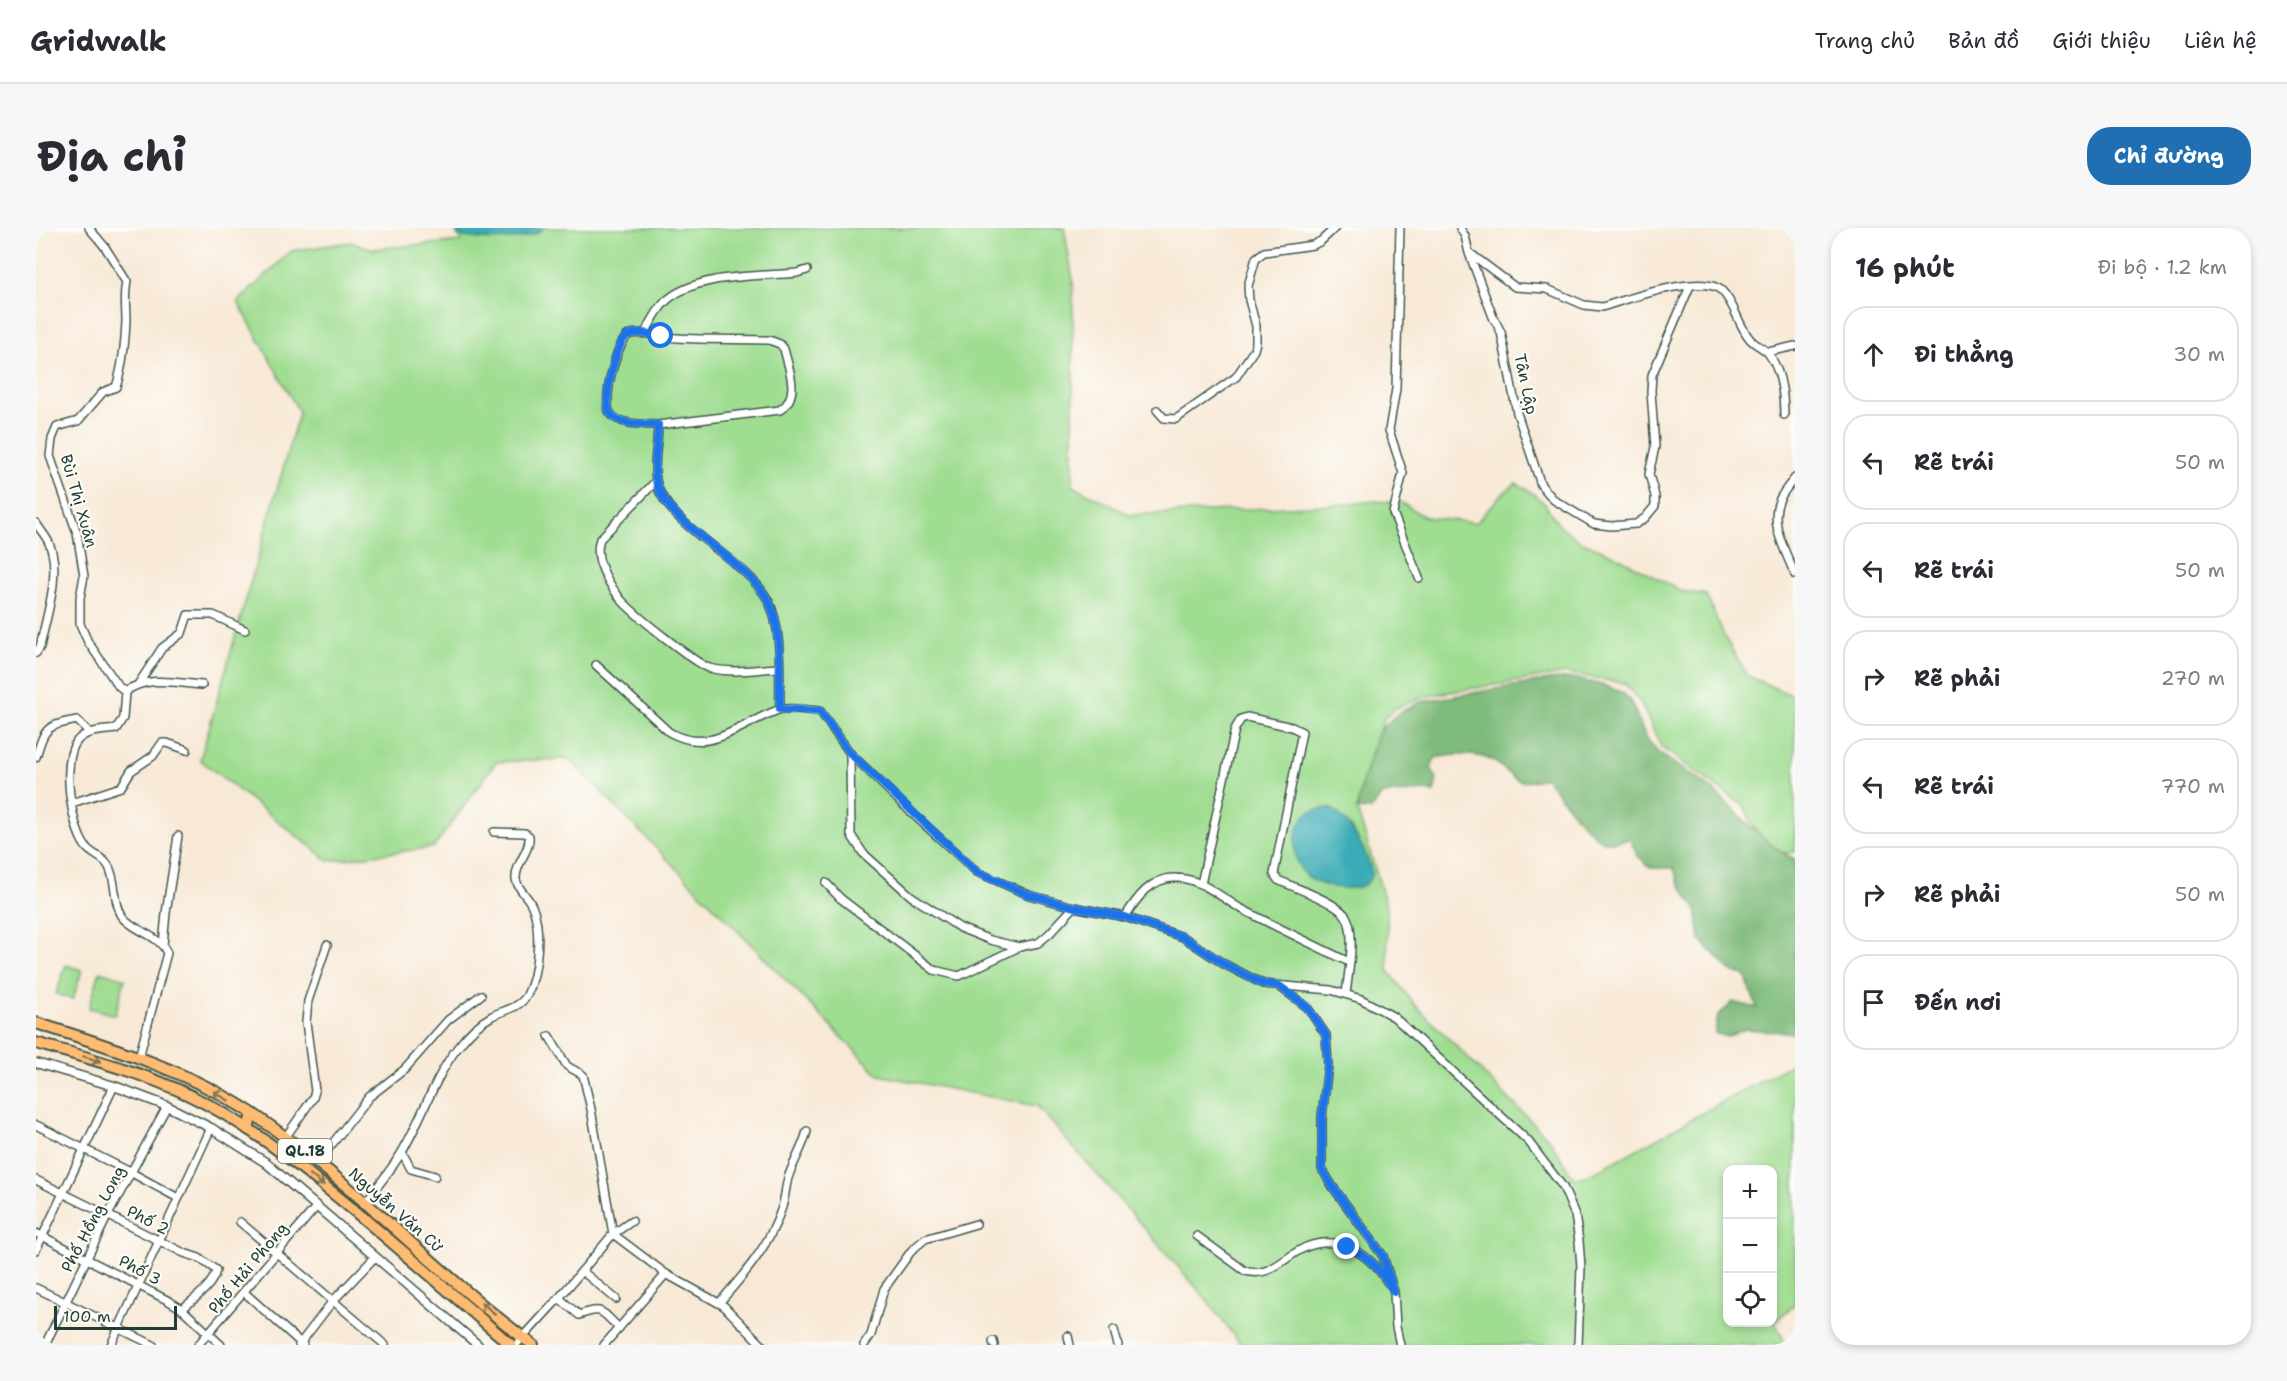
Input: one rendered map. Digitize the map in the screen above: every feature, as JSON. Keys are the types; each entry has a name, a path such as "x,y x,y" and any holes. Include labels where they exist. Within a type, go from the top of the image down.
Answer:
{"main road":[{"name":"Nguyễn Văn Cừ","path":"36,1023 139,1057 192,1080 252,1114 318,1162 516,1342"},
{"name":"Nguyễn Văn Cừ","path":"36,1043 134,1072 192,1096 248,1128 349,1206 516,1342 533,1345"},
{"path":"248,1128 252,1114"}],"street":[{"name":"Bùi Thị Xuân","path":"89,228 105,247 127,282 124,293 123,368 116,387 103,392 78,421 57,427 52,439 50,456 77,533 84,576 80,598 80,624 88,642 124,692"},
{"path":"1157,410 1164,418 1176,419 1229,383 1241,371 1256,342 1256,326 1248,293 1248,280 1256,258 1264,252 1313,245 1335,228"},
{"path":"1400,228 1396,389 1389,430 1403,473 1393,513 1419,578"},
{"name":"Tân Lập","path":"1460,228 1466,236 1469,253 1492,317 1501,332 1517,413 1541,485 1554,500 1594,524 1611,526 1636,524 1645,518 1655,506 1655,496 1649,474 1655,447 1652,375 1690,286"},
{"path":"1469,253 1515,287 1547,288 1593,307 1602,307 1658,291 1690,286 1710,285 1719,288 1749,338 1768,352 1784,396 1784,415"},
{"path":"645,333 664,303 687,287 711,281 797,273 807,270"},
{"path":"645,333 676,338 775,341 784,349 793,389 792,398 780,410 658,425 619,419 611,414 607,403 607,392 622,341 631,334 645,333"},
{"path":"1768,352 1795,346"},
{"path":"658,425 656,481 670,507 745,572 769,601 775,619 780,709"},
{"path":"1795,478 1779,500 1777,520 1795,575"},
{"path":"656,481 600,539 597,549 598,560 620,599 694,661 726,670 778,668"},
{"path":"36,523 49,543 54,578 40,647 36,652"},
{"path":"139,683 162,648 182,633 188,615 213,615 245,630"},
{"path":"596,665 669,732 682,739 710,741 780,709 820,711 850,753 977,872 1029,895 1125,917 1183,937 1224,964 1263,984 1331,990 1361,999 1394,1017 1528,1141 1563,1187 1575,1215 1580,1258 1578,1345"},
{"path":"139,1057 167,953 163,945 123,917 117,904 116,886 109,867 102,857 86,848 75,825 68,778 71,758 76,741 90,733 116,729 123,718 124,692 139,683 159,681 202,685"},
{"path":"1201,884 1235,729 1241,719 1247,717 1292,726 1302,732 1274,874 1278,880 1324,900 1345,914 1350,927 1346,994"},
{"path":"36,757 39,733 51,726 77,720 90,733"},
{"path":"72,803 121,787 131,771 153,756 162,743 167,742 187,750"},
{"path":"850,753 850,835 863,853 911,896 960,928 990,940 1019,947"},
{"path":"364,1204 402,1152 441,1074 459,1045 481,1024 523,1001 533,978 536,961 535,914 516,879 530,842 529,836 525,832 494,832"},
{"path":"163,945 178,836"},
{"path":"1125,917 1135,900 1160,880 1176,878 1201,884 1238,906 1349,962"},
{"path":"825,883 840,898 934,970 959,976 1019,947 1038,943 1074,907"},
{"path":"285,1138 313,1098 315,1090 306,1022 308,1001 327,945"},
{"path":"1278,985 1307,1007 1326,1035 1328,1065 1322,1117 1322,1169 1383,1256 1394,1292 1396,1327 1400,1345"},
{"path":"318,1162 369,1097 405,1069 448,1020 481,995"},
{"path":"549,1036 567,1066 583,1075 612,1234 666,1274 724,1306 762,1345"},
{"path":"36,1063 114,1086 167,1106 211,1128 265,1162 478,1345"},
{"path":"36,1250 40,1234 64,1192 114,1086"},
{"name":"Phố Hồng Long","path":"43,1345 108,1215 167,1106"},
{"path":"36,1125 85,1148 178,1198"},
{"path":"111,1345 211,1128"},
{"path":"719,1303 743,1276 767,1242 782,1209 788,1178 800,1154 807,1131"},
{"path":"402,1152 411,1169 435,1176"},
{"name":"Phố 2","path":"36,1180 206,1262 216,1272 199,1295 182,1309"},
{"name":"Phố Hải Phong","path":"198,1345 245,1293 316,1207"},
{"path":"516,1342 559,1298 612,1234 632,1221"},
{"path":"240,1222 385,1345"},
{"path":"864,1345 874,1328 884,1289 912,1250 925,1239 976,1224"},
{"name":"Phố 3","path":"40,1234 182,1309 221,1345"},
{"path":"1197,1236 1245,1271 1254,1273 1270,1270 1302,1249 1315,1245 1331,1244 1347,1247 1362,1253 1373,1262 1394,1292"},
{"path":"245,1293 301,1344 334,1300 375,1257"},
{"path":"582,1271 616,1299"},
{"path":"604,1345 666,1274"},
{"path":"36,1288 153,1345"},
{"path":"559,1298 579,1315 592,1310 601,1311 619,1328"},
{"path":"1114,1330 1118,1345"},
{"path":"1068,1336 1070,1345"},
{"path":"36,1343 43,1345"}],"green space":[{"path":"457,228 1064,228 1073,280 1073,486 1130,515 1375,501 1402,503 1425,517 1476,523 1500,496 1516,483 1545,504 1558,524 1580,541 1612,554 1681,591 1706,595 1725,638 1748,676 1795,697 1795,852 1779,853 1755,830 1744,806 1662,748 1640,702 1624,683 1567,673 1426,696 1394,709 1384,719 1362,782 1357,809 1387,908 1388,970 1414,1004 1550,1140 1574,1179 1592,1174 1795,1062 1795,1304 1777,1320 1777,1165 1723,1165 1723,1327 1777,1326 1786,1345 1241,1345 1201,1293 1037,1106 879,1075 569,759 496,762 434,847 329,861 200,760 299,412 238,302 291,251 351,242 373,249 462,241"},
{"path":"1573,678 1610,687 1626,696 1631,702 1643,733 1652,746 1708,786 1760,835 1795,859 1795,1033 1745,1029 1727,1037 1715,1033 1718,1016 1733,1002 1757,1008 1745,975 1732,972 1700,940 1696,909 1678,882 1674,868 1651,868 1637,855 1630,839 1609,842 1595,836 1545,777 1533,781 1517,779 1483,757 1453,755 1435,758 1431,768 1437,779 1434,792 1382,794 1371,810 1357,809 1362,782 1379,731 1397,714 1420,702"},
{"path":"66,965 82,970 73,999 56,994"},
{"path":"100,971 125,979 115,1015 89,1008"}],"water":[{"path":"454,228 543,228 527,237 503,240 458,236"},
{"path":"1329,808 1342,817 1349,826 1367,858 1371,875 1360,887 1341,888 1321,884 1304,873 1297,861 1295,845 1300,823 1309,813"}],"route":[{"path":"661,336 645,333 626,336 622,341 607,392 607,403 611,414 619,419 658,425 656,481 662,496 679,516 745,572 769,601 775,619 777,637 780,709 820,711 850,753 977,872 1029,895 1125,917 1183,937 1224,964 1263,984 1278,985 1307,1007 1326,1035 1328,1065 1322,1117 1322,1169 1383,1256 1394,1292 1373,1262 1362,1253 1347,1247"}]}
